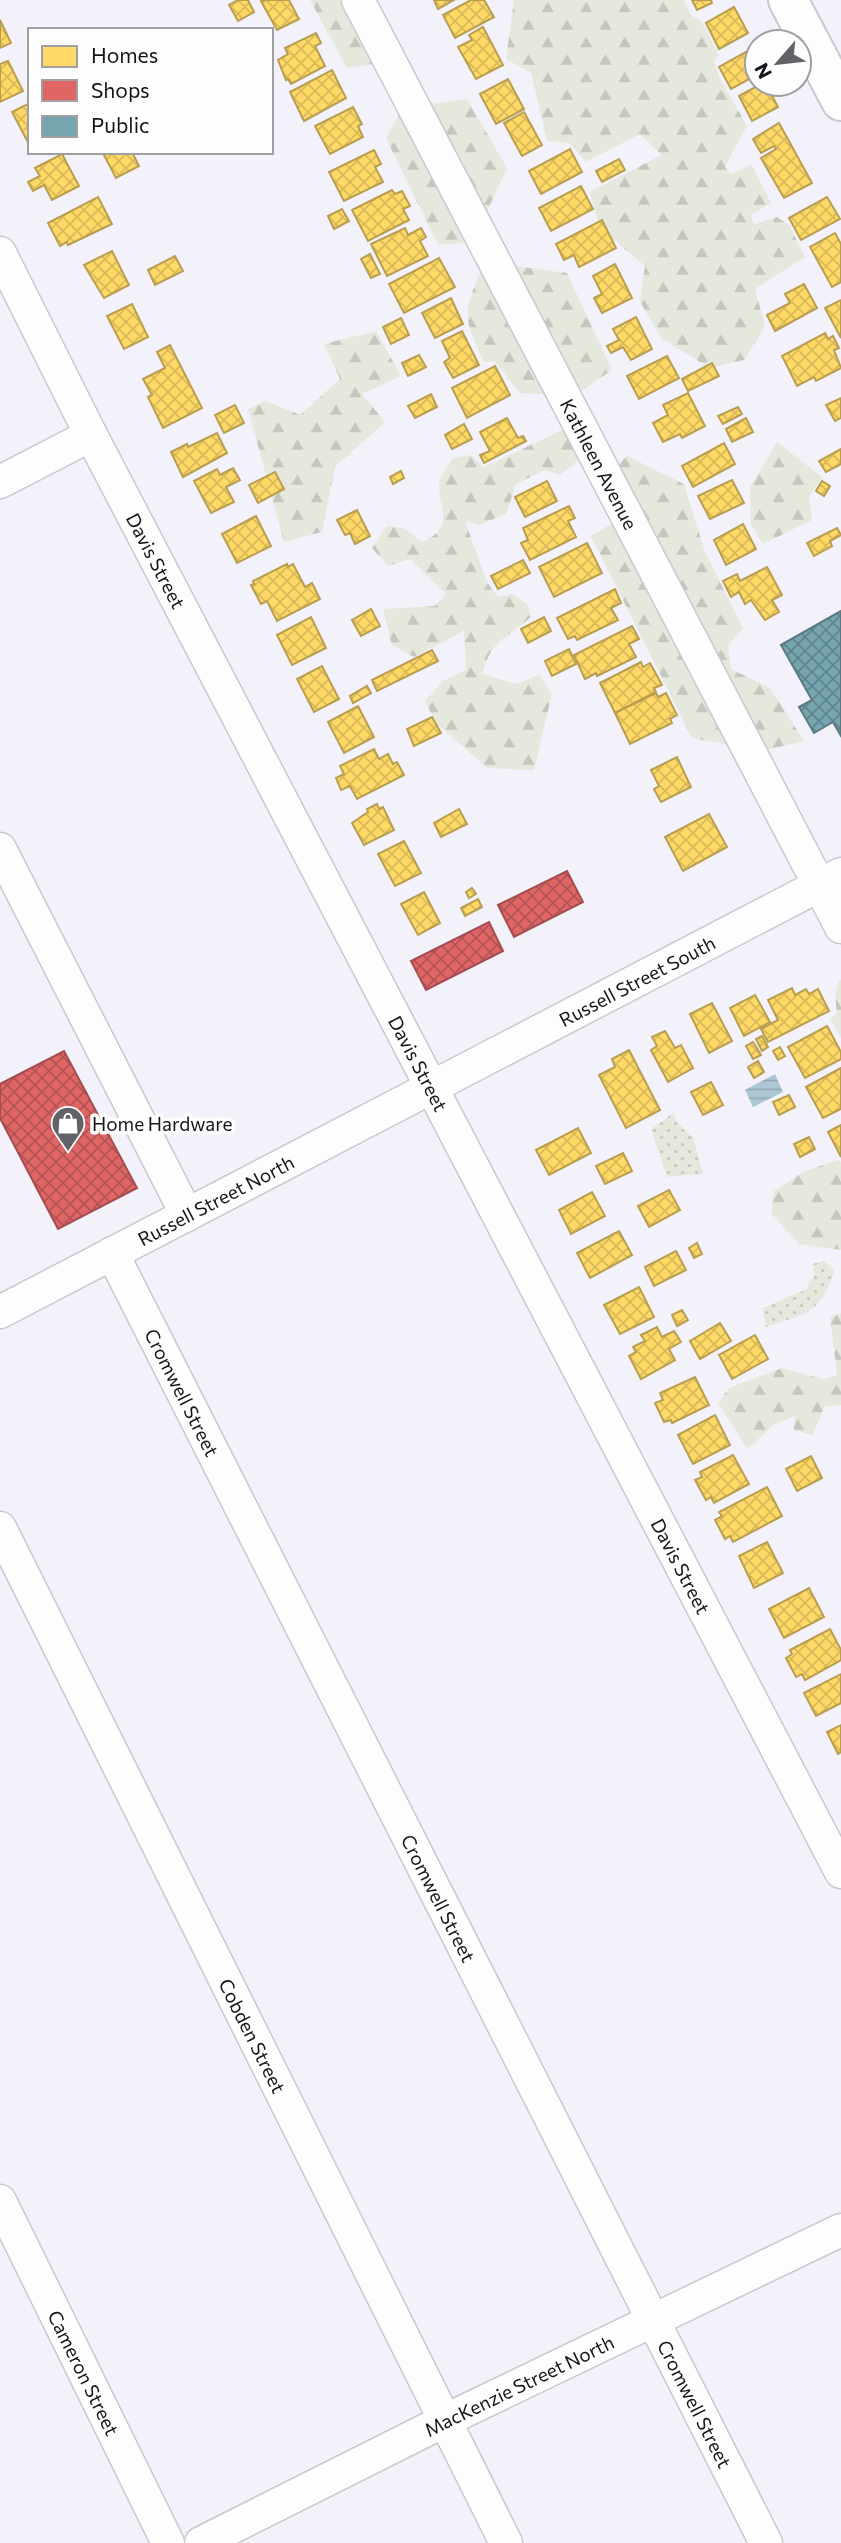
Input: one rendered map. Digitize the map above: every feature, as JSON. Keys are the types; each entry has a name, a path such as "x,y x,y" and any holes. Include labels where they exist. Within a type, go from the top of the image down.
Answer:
{"main road":[{"path":"788,0 841,101"}],"street":[{"name":"Kathleen Avenue","path":"358,0 830,880 841,927"},
{"name":"Davis Street","path":"0,253 91,435 430,1088 841,1872"},
{"path":"0,482 91,435"},
{"path":"0,849 187,1215"},
{"name":"Russell Street South","path":"430,1088 830,880"},
{"name":"Russell Street North","path":"0,1312 430,1088"},
{"name":"Cromwell Street","path":"112,1254 766,2543"},
{"name":"Cobden Street","path":"0,1528 506,2543"},
{"name":"Cameron Street","path":"0,2201 168,2543"},
{"name":"MacKenzie Street North","path":"201,2543 652,2319 841,2230"}],"green space":[{"path":"310,0 354,0 380,63 347,68"},
{"path":"514,0 684,0 691,15 702,22 719,55 714,61 720,79 747,126 725,166 730,174 752,165 771,203 751,215 754,224 777,217 789,225 805,257 755,289 765,326 744,360 710,368 662,339 640,302 645,266 601,229 589,192 662,155 640,134 586,162 569,143 547,141 531,73 506,59"},
{"path":"467,99 507,168 473,242 438,245 386,138 403,108"},
{"path":"485,262 567,273 612,370 574,396 520,393 495,362 484,362 468,321 469,302"},
{"path":"376,331 401,376 362,394 385,422 335,467 322,532 284,542 248,409 266,401 300,415 340,379 324,344"},
{"path":"573,425 587,453 560,475 545,470 516,484 506,514 479,525 465,521 487,582 498,597 513,594 528,605 531,617 495,646 483,674 516,684 539,675 552,694 534,770 487,768 436,723 425,701 443,681 466,670 464,631 414,657 392,645 383,609 435,606 446,594 410,559 388,566 372,548 387,526 403,528 422,542 439,530 443,517 439,483 453,458 470,455 484,467"},
{"path":"777,442 822,477 809,497 812,520 763,544 751,525 750,487"},
{"path":"627,456 684,484 705,552 743,628 728,646 731,669 770,688 804,741 762,751 692,738 591,536 618,520 612,471"},
{"path":"839,980 841,1038 830,1019 837,1013 835,996"},
{"path":"673,1113 677,1122 693,1137 703,1174 667,1177 651,1129"},
{"path":"838,1160 841,1162 841,1250 799,1244 771,1213 774,1191 803,1172"},
{"path":"824,1261 835,1271 817,1305 802,1315 766,1327 763,1308 807,1289 815,1274 812,1264"},
{"path":"841,1313 841,1405 824,1407 813,1435 794,1430 795,1416 773,1425 748,1449 718,1403 729,1388 782,1368 823,1379 837,1375 830,1317"}],"water":[{"path":"775,1074 783,1092 753,1107 745,1090"}],"building: Homes":[{"path":"238,0 248,0 254,12 238,21 229,5"},
{"path":"289,0 299,19 277,30 261,1"},
{"path":"434,0 454,0 438,9"},
{"path":"471,0 484,0 494,17 455,38 443,15"},
{"path":"692,0 711,0 712,3 697,10"},
{"path":"734,7 745,28 743,28 743,36 719,49 706,23"},
{"path":"0,20 11,43 0,48"},
{"path":"483,27 503,65 476,79 458,47 472,40 469,35"},
{"path":"316,33 321,43 315,46 325,66 291,84 286,80 278,60 288,54 285,48"},
{"path":"743,54 743,83 731,89 719,67"},
{"path":"8,61 23,91 0,102 0,64"},
{"path":"332,70 346,98 304,121 290,92"},
{"path":"508,79 524,109 496,124 480,94"},
{"path":"743,94 743,98 773,98 778,107 752,121 739,96"},
{"path":"28,104 28,142 12,112"},
{"path":"353,107 362,124 358,126 363,137 330,154 315,126"},
{"path":"524,112 542,145 522,156 504,123"},
{"path":"779,123 812,183 784,198 761,158 776,149 774,146 761,153 753,139"},
{"path":"570,149 582,172 541,194 529,171"},
{"path":"374,150 381,164 375,167 383,182 344,201 329,172"},
{"path":"62,154 79,186 52,200 44,185 33,191 28,182 40,176 35,168"},
{"path":"133,154 139,166 116,178 104,155"},
{"path":"619,159 625,170 602,182 596,171"},
{"path":"581,186 593,209 551,231 539,208"},
{"path":"392,190 395,194 402,191 410,206 403,209 409,220 368,241 352,210"},
{"path":"98,197 112,224 68,245 67,242 60,246 48,223"},
{"path":"827,197 840,219 801,240 789,218"},
{"path":"342,209 349,221 334,229 328,216"},
{"path":"602,220 616,248 579,267 574,255 564,260 556,244"},
{"path":"405,228 408,235 421,228 426,237 420,241 428,256 387,276 371,244"},
{"path":"835,233 841,244 841,282 832,287 810,247"},
{"path":"112,251 129,285 104,298 84,265"},
{"path":"370,254 380,274 371,278 361,259"},
{"path":"175,256 183,271 155,285 148,270"},
{"path":"439,258 455,287 404,313 389,284"},
{"path":"615,264 632,298 602,313 594,298 602,294 593,276"},
{"path":"804,284 817,308 775,331 767,315 790,303 785,294"},
{"path":"451,298 463,324 435,338 422,313"},
{"path":"841,300 841,338 825,308"},
{"path":"132,304 148,337 124,349 107,316"},
{"path":"636,317 652,349 631,360 623,347 611,353 607,346 619,340 613,329"},
{"path":"401,318 409,335 391,344 383,327"},
{"path":"462,331 479,365 453,378 444,362 450,358 442,341"},
{"path":"825,333 828,339 833,336 839,348 834,350 841,368 816,381 814,377 797,386 782,356"},
{"path":"170,345 202,408 163,428 148,397 152,395 143,379 165,368 157,352"},
{"path":"419,355 426,367 408,376 402,363"},
{"path":"667,356 679,378 639,399 627,376"},
{"path":"712,363 719,376 688,391 682,379"},
{"path":"495,366 510,395 467,418 452,388"},
{"path":"688,393 705,426 682,438 680,434 663,442 653,423 668,415 663,405"},
{"path":"431,394 437,407 415,418 408,406"},
{"path":"841,398 841,418 835,421 826,405"},
{"path":"235,405 244,423 224,433 215,415"},
{"path":"738,407 742,414 723,424 718,416"},
{"path":"507,418 518,438 523,436 526,441 484,463 480,455 490,451 480,432"},
{"path":"746,418 753,432 732,442 726,429"},
{"path":"464,424 472,439 452,449 445,435"},
{"path":"217,433 227,453 183,477 171,452"},
{"path":"724,443 735,464 693,487 682,466"},
{"path":"841,449 841,464 826,472 819,461"},
{"path":"233,468 240,480 226,487 234,502 211,513 194,481 217,469 220,475"},
{"path":"401,471 404,478 393,484 390,477"},
{"path":"275,472 284,489 258,503 249,485"},
{"path":"732,480 744,503 710,519 698,496"},
{"path":"547,481 557,501 525,517 515,497"},
{"path":"822,481 830,486 824,496 816,491"},
{"path":"569,506 575,518 568,521 576,537 530,560 521,543 528,540 523,528"},
{"path":"357,510 370,536 355,544 350,533 345,535 337,520"},
{"path":"256,516 271,546 237,563 222,534"},
{"path":"743,524 756,549 726,565 714,540"},
{"path":"837,528 841,535 830,541 832,546 814,556 807,543"},
{"path":"587,543 602,573 554,597 539,567"},
{"path":"523,560 530,573 498,589 491,576"},
{"path":"287,564 288,567 293,564 305,587 312,583 320,599 277,621 267,601 261,604 251,585 254,584 253,581"},
{"path":"767,567 782,595 772,600 779,612 765,620 751,600 745,604 739,592 731,597 723,581 737,574 740,581"},
{"path":"615,589 621,603 611,608 618,620 577,640 575,636 568,639 557,618"},
{"path":"371,609 380,626 361,636 352,620"},
{"path":"311,617 326,648 292,665 277,635"},
{"path":"544,617 551,631 528,643 521,629"},
{"path":"632,626 639,639 629,644 636,657 585,679 574,655"},
{"path":"569,649 576,664 552,676 545,661"},
{"path":"432,650 438,661 377,691 372,680"},
{"path":"641,662 643,667 650,663 662,685 654,688 656,692 615,713 600,683"},
{"path":"322,666 339,699 314,712 297,679"},
{"path":"367,686 371,693 353,703 350,696"},
{"path":"656,693 658,697 666,693 677,715 670,719 672,723 630,744 615,713"},
{"path":"358,706 374,737 344,753 328,722"},
{"path":"432,717 441,733 414,746 407,729"},
{"path":"374,749 379,759 388,754 393,764 397,762 404,775 357,799 350,786 341,790 336,778 344,774 340,766"},
{"path":"677,757 691,787 661,802 654,789 659,786 651,770"},
{"path":"377,804 379,809 383,807 394,830 364,845 352,823"},
{"path":"459,809 467,824 441,837 434,823"},
{"path":"709,814 727,847 683,871 665,837"},
{"path":"404,841 421,873 395,886 378,854"},
{"path":"472,888 476,894 469,898 466,892"},
{"path":"424,892 440,923 418,935 401,904"},
{"path":"478,899 482,907 465,916 461,908"},
{"path":"792,988 795,995 806,989 809,994 818,989 829,1011 768,1042 761,1029 778,1020 768,1000"},
{"path":"755,995 770,1022 744,1036 730,1008"},
{"path":"712,1003 732,1041 709,1053 690,1014"},
{"path":"827,1026 841,1052 841,1059 805,1078 788,1047"},
{"path":"665,1031 675,1048 681,1045 693,1068 668,1082 651,1050 657,1046 652,1037"},
{"path":"762,1036 768,1047 762,1051 756,1039"},
{"path":"753,1042 761,1055 753,1059 746,1046"},
{"path":"780,1047 785,1056 778,1060 773,1051"},
{"path":"629,1050 660,1110 626,1128 599,1075 615,1067 612,1059"},
{"path":"758,1061 764,1072 754,1078 748,1067"},
{"path":"841,1068 841,1109 823,1118 806,1087"},
{"path":"711,1082 723,1105 703,1115 691,1092"},
{"path":"789,1095 795,1107 779,1115 773,1102"},
{"path":"841,1125 841,1157 828,1132"},
{"path":"578,1128 591,1153 549,1175 536,1150"},
{"path":"809,1137 815,1149 800,1157 794,1144"},
{"path":"623,1153 632,1171 605,1184 596,1166"},
{"path":"669,1190 680,1210 649,1227 638,1206"},
{"path":"592,1192 605,1216 571,1234 559,1210"},
{"path":"619,1231 632,1255 590,1278 577,1253"},
{"path":"697,1243 702,1254 694,1258 689,1248"},
{"path":"676,1251 686,1270 654,1286 645,1267"},
{"path":"639,1287 654,1317 620,1334 604,1305"},
{"path":"682,1310 688,1320 677,1326 672,1315"},
{"path":"720,1323 731,1341 700,1359 690,1341"},
{"path":"657,1327 662,1337 674,1331 681,1342 669,1349 675,1360 641,1379 629,1356 636,1352 633,1347 645,1341 641,1335"},
{"path":"755,1335 768,1359 732,1379 719,1355"},
{"path":"695,1377 709,1405 672,1423 671,1420 664,1422 655,1403 663,1400 660,1393"},
{"path":"715,1415 730,1445 693,1464 678,1435"},
{"path":"733,1455 749,1484 714,1503 711,1497 706,1500 695,1480 702,1477 700,1472"},
{"path":"811,1456 822,1478 797,1491 786,1469"},
{"path":"767,1487 782,1516 733,1542 730,1536 725,1539 715,1520 722,1516 719,1512"},
{"path":"767,1542 783,1573 754,1588 739,1556"},
{"path":"809,1588 824,1617 784,1638 769,1609"},
{"path":"830,1629 841,1650 841,1660 805,1680 802,1674 796,1677 786,1658 792,1654 790,1650"},
{"path":"841,1674 841,1703 816,1716 804,1693"},
{"path":"841,1725 841,1752 838,1754 827,1732"}],"building: Shops":[{"path":"567,871 583,902 514,937 498,905"},
{"path":"489,922 503,951 426,990 411,961"},
{"name":"Home Hardware","path":"64,1051 137,1188 58,1229 0,1118 0,1084"}],"building: Public":[{"path":"841,611 841,736 833,722 814,733 799,707 812,700 781,645"}],"place":[{"name":"Home Hardware","path":"68,1153"}]}
